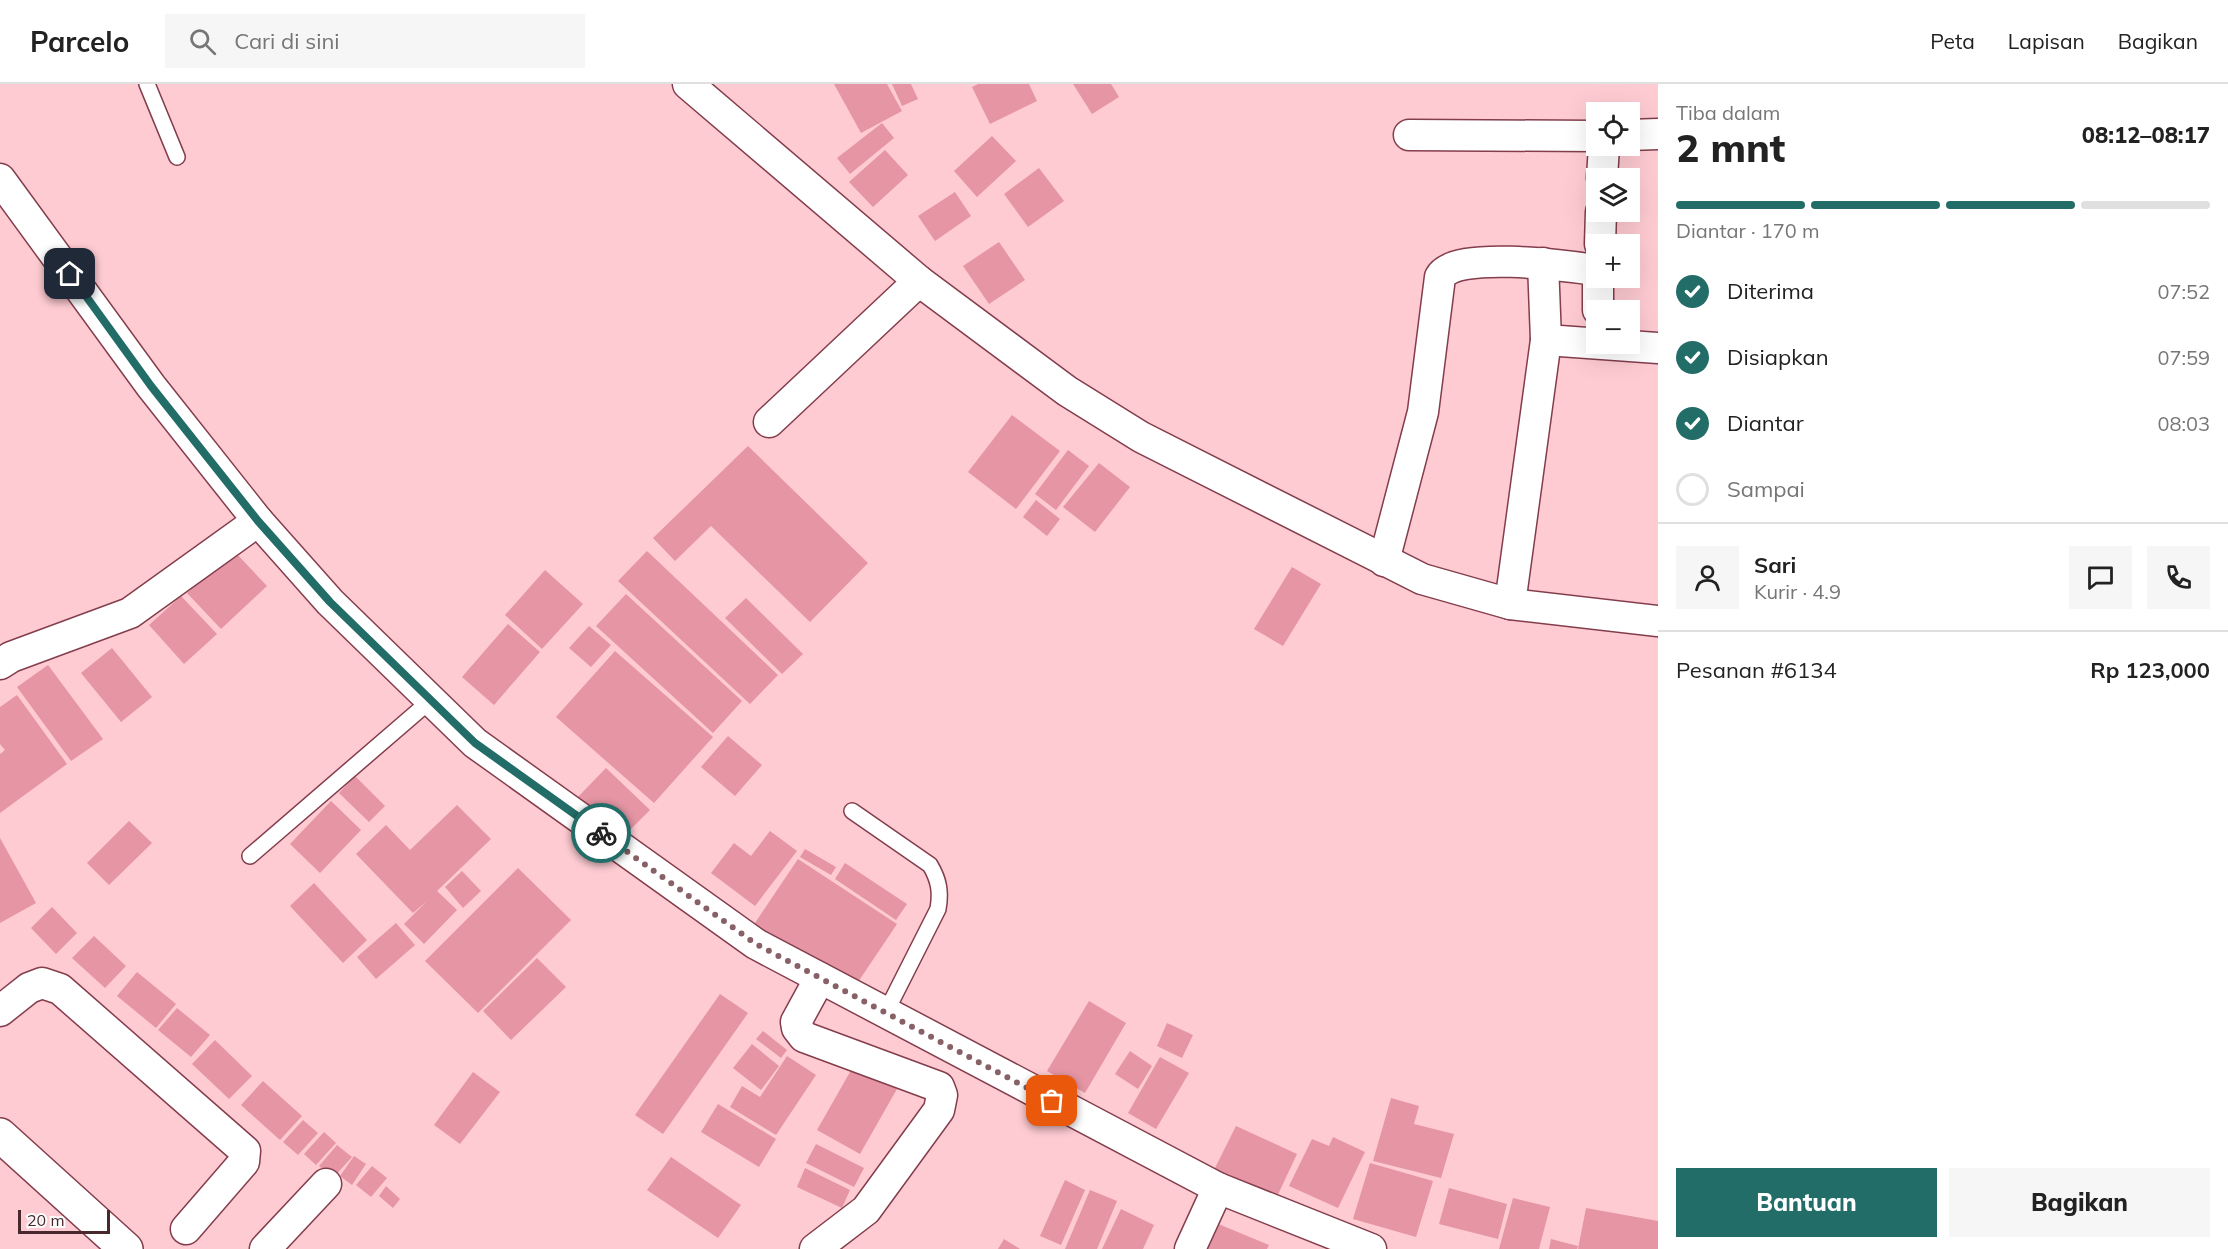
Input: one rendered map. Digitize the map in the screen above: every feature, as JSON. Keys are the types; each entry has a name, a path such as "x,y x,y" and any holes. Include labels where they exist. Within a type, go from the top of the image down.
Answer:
{"street":[{"path":"694,86 919,281 1067,391 1141,437 1422,579 1510,604 1658,621"},
{"path":"1640,135 1658,134"},
{"path":"1409,135 1586,136"},
{"path":"0,179 151,386 258,521 330,602 475,743 756,944 1218,1188 1371,1249"},
{"path":"1384,561 1423,412 1440,277 1446,269 1462,264 1543,263 1586,269"},
{"path":"1510,604 1546,340 1543,263"},
{"path":"769,422 919,281"},
{"path":"1546,340 1586,344"},
{"path":"1640,347 1658,348"},
{"path":"0,664 11,657 130,613 258,521"},
{"path":"814,1249 866,1210 939,1110 942,1095 939,1087 804,1036 796,1028 796,1022 820,978"},
{"path":"0,1011 29,988 42,983 60,989 245,1151 244,1161 186,1230"},
{"path":"0,1135 126,1249"},
{"path":"265,1249 326,1184"},
{"path":"1190,1249 1218,1188"}],"lane":[{"path":"147,84 177,157"},
{"path":"250,856 431,699"},
{"path":"852,811 930,865 937,876 940,894 938,909 885,1014"}],"building":[{"path":"834,84 887,84 902,111 861,133"},
{"path":"892,84 911,84 918,99 902,106"},
{"path":"978,84 1029,84 1037,101 990,124 972,87"},
{"path":"1073,84 1111,84 1119,97 1092,114"},
{"path":"882,123 894,138 850,174 837,158"},
{"path":"992,136 1016,161 977,197 954,171"},
{"path":"885,150 908,175 873,207 849,182"},
{"path":"1039,168 1064,201 1028,227 1004,194"},
{"path":"955,192 971,216 935,241 918,216"},
{"path":"999,242 1025,280 989,304 963,266"},
{"path":"1012,415 1060,451 1016,509 968,472"},
{"path":"748,446 868,563 810,622 711,526 675,561 653,538"},
{"path":"1068,450 1089,466 1056,510 1035,494"},
{"path":"1099,463 1130,487 1095,532 1063,507"},
{"path":"1036,500 1060,519 1047,536 1023,517"},
{"path":"234,551 267,586 221,629 187,593"},
{"path":"647,551 778,675 750,704 618,581"},
{"path":"1292,567 1321,584 1283,646 1254,629"},
{"path":"545,570 583,604 542,649 505,615"},
{"path":"626,594 742,701 713,733 596,626"},
{"path":"181,596 217,634 184,664 149,625"},
{"path":"746,598 803,654 782,674 725,618"},
{"path":"508,624 540,652 494,705 462,677"},
{"path":"589,626 611,645 591,667 569,648"},
{"path":"112,648 152,697 121,722 81,673"},
{"path":"615,651 713,737 654,803 556,717"},
{"path":"48,665 103,739 71,761 17,687"},
{"path":"17,695 67,764 0,813 0,754 5,750 0,744 0,707"},
{"path":"728,736 762,765 735,796 701,767"},
{"path":"606,768 650,810 618,842 575,800"},
{"path":"355,776 385,806 369,822 339,793"},
{"path":"331,801 361,830 320,873 290,844"},
{"path":"457,805 491,839 437,891 457,910 424,944 404,924 427,901 413,913 356,854 386,825 410,850"},
{"path":"129,821 152,843 109,885 87,863"},
{"path":"770,831 797,851 755,906 711,873 734,843 751,856"},
{"path":"0,838 36,903 0,923"},
{"path":"805,849 836,867 831,875 800,857"},
{"path":"798,859 897,924 852,991 753,926"},
{"path":"845,863 907,904 896,920 835,879"},
{"path":"518,868 571,920 478,1013 425,961"},
{"path":"462,871 481,891 463,908 445,887"},
{"path":"314,883 367,940 343,963 290,906"},
{"path":"52,907 77,933 56,954 31,928"},
{"path":"396,923 415,945 376,979 357,957"},
{"path":"94,936 126,966 105,988 72,958"},
{"path":"537,958 566,987 511,1040 483,1011"},
{"path":"137,972 176,1004 156,1028 117,996"},
{"path":"720,994 748,1013 663,1134 635,1115"},
{"path":"1089,1001 1126,1023 1085,1093 1047,1071"},
{"path":"177,1008 210,1035 191,1057 158,1030"},
{"path":"1167,1023 1193,1035 1182,1058 1157,1046"},
{"path":"763,1031 787,1050 781,1058 756,1039"},
{"path":"215,1040 252,1076 229,1099 192,1064"},
{"path":"752,1044 779,1066 761,1090 733,1068"},
{"path":"1130,1051 1152,1066 1138,1089 1115,1074"},
{"path":"787,1056 816,1075 776,1135 730,1107 742,1086 760,1097"},
{"path":"1160,1057 1189,1073 1156,1129 1128,1113"},
{"path":"854,1065 897,1089 860,1154 817,1130"},
{"path":"473,1072 500,1092 460,1144 434,1125"},
{"path":"263,1081 302,1116 280,1140 241,1105"},
{"path":"1391,1098 1419,1106 1414,1124 1454,1134 1441,1178 1373,1161"},
{"path":"718,1104 776,1139 759,1167 701,1132"},
{"path":"303,1120 318,1133 298,1155 283,1142"},
{"path":"1236,1126 1297,1154 1274,1203 1212,1174"},
{"path":"324,1132 336,1143 316,1165 304,1154"},
{"path":"1333,1137 1365,1152 1338,1208 1289,1186 1312,1139 1329,1146"},
{"path":"816,1144 864,1168 854,1187 806,1163"},
{"path":"337,1145 352,1157 333,1178 319,1166"},
{"path":"354,1156 366,1164 352,1185 340,1176"},
{"path":"671,1157 741,1205 718,1238 647,1190"},
{"path":"1370,1163 1433,1181 1416,1237 1353,1219"},
{"path":"372,1166 387,1178 371,1197 356,1185"},
{"path":"805,1168 850,1190 842,1208 797,1187"},
{"path":"1065,1180 1085,1190 1061,1245 1040,1236"},
{"path":"386,1186 400,1199 393,1208 379,1196"},
{"path":"1449,1188 1507,1204 1498,1239 1439,1224"},
{"path":"1090,1190 1117,1201 1097,1249 1065,1249"},
{"path":"1513,1198 1550,1207 1539,1249 1499,1249"},
{"path":"1586,1208 1658,1221 1658,1249 1578,1249"},
{"path":"1121,1209 1154,1225 1143,1249 1102,1249"},
{"path":"1216,1223 1269,1245 1267,1249 1205,1249"},
{"path":"1004,1239 1020,1249 998,1249"},
{"path":"1551,1239 1578,1246 1577,1249 1549,1249"}],"way so far":[{"path":"601,833 756,944 1052,1101"}],"route":[{"path":"70,274 151,386 258,521 330,602 475,743 601,833"}]}
